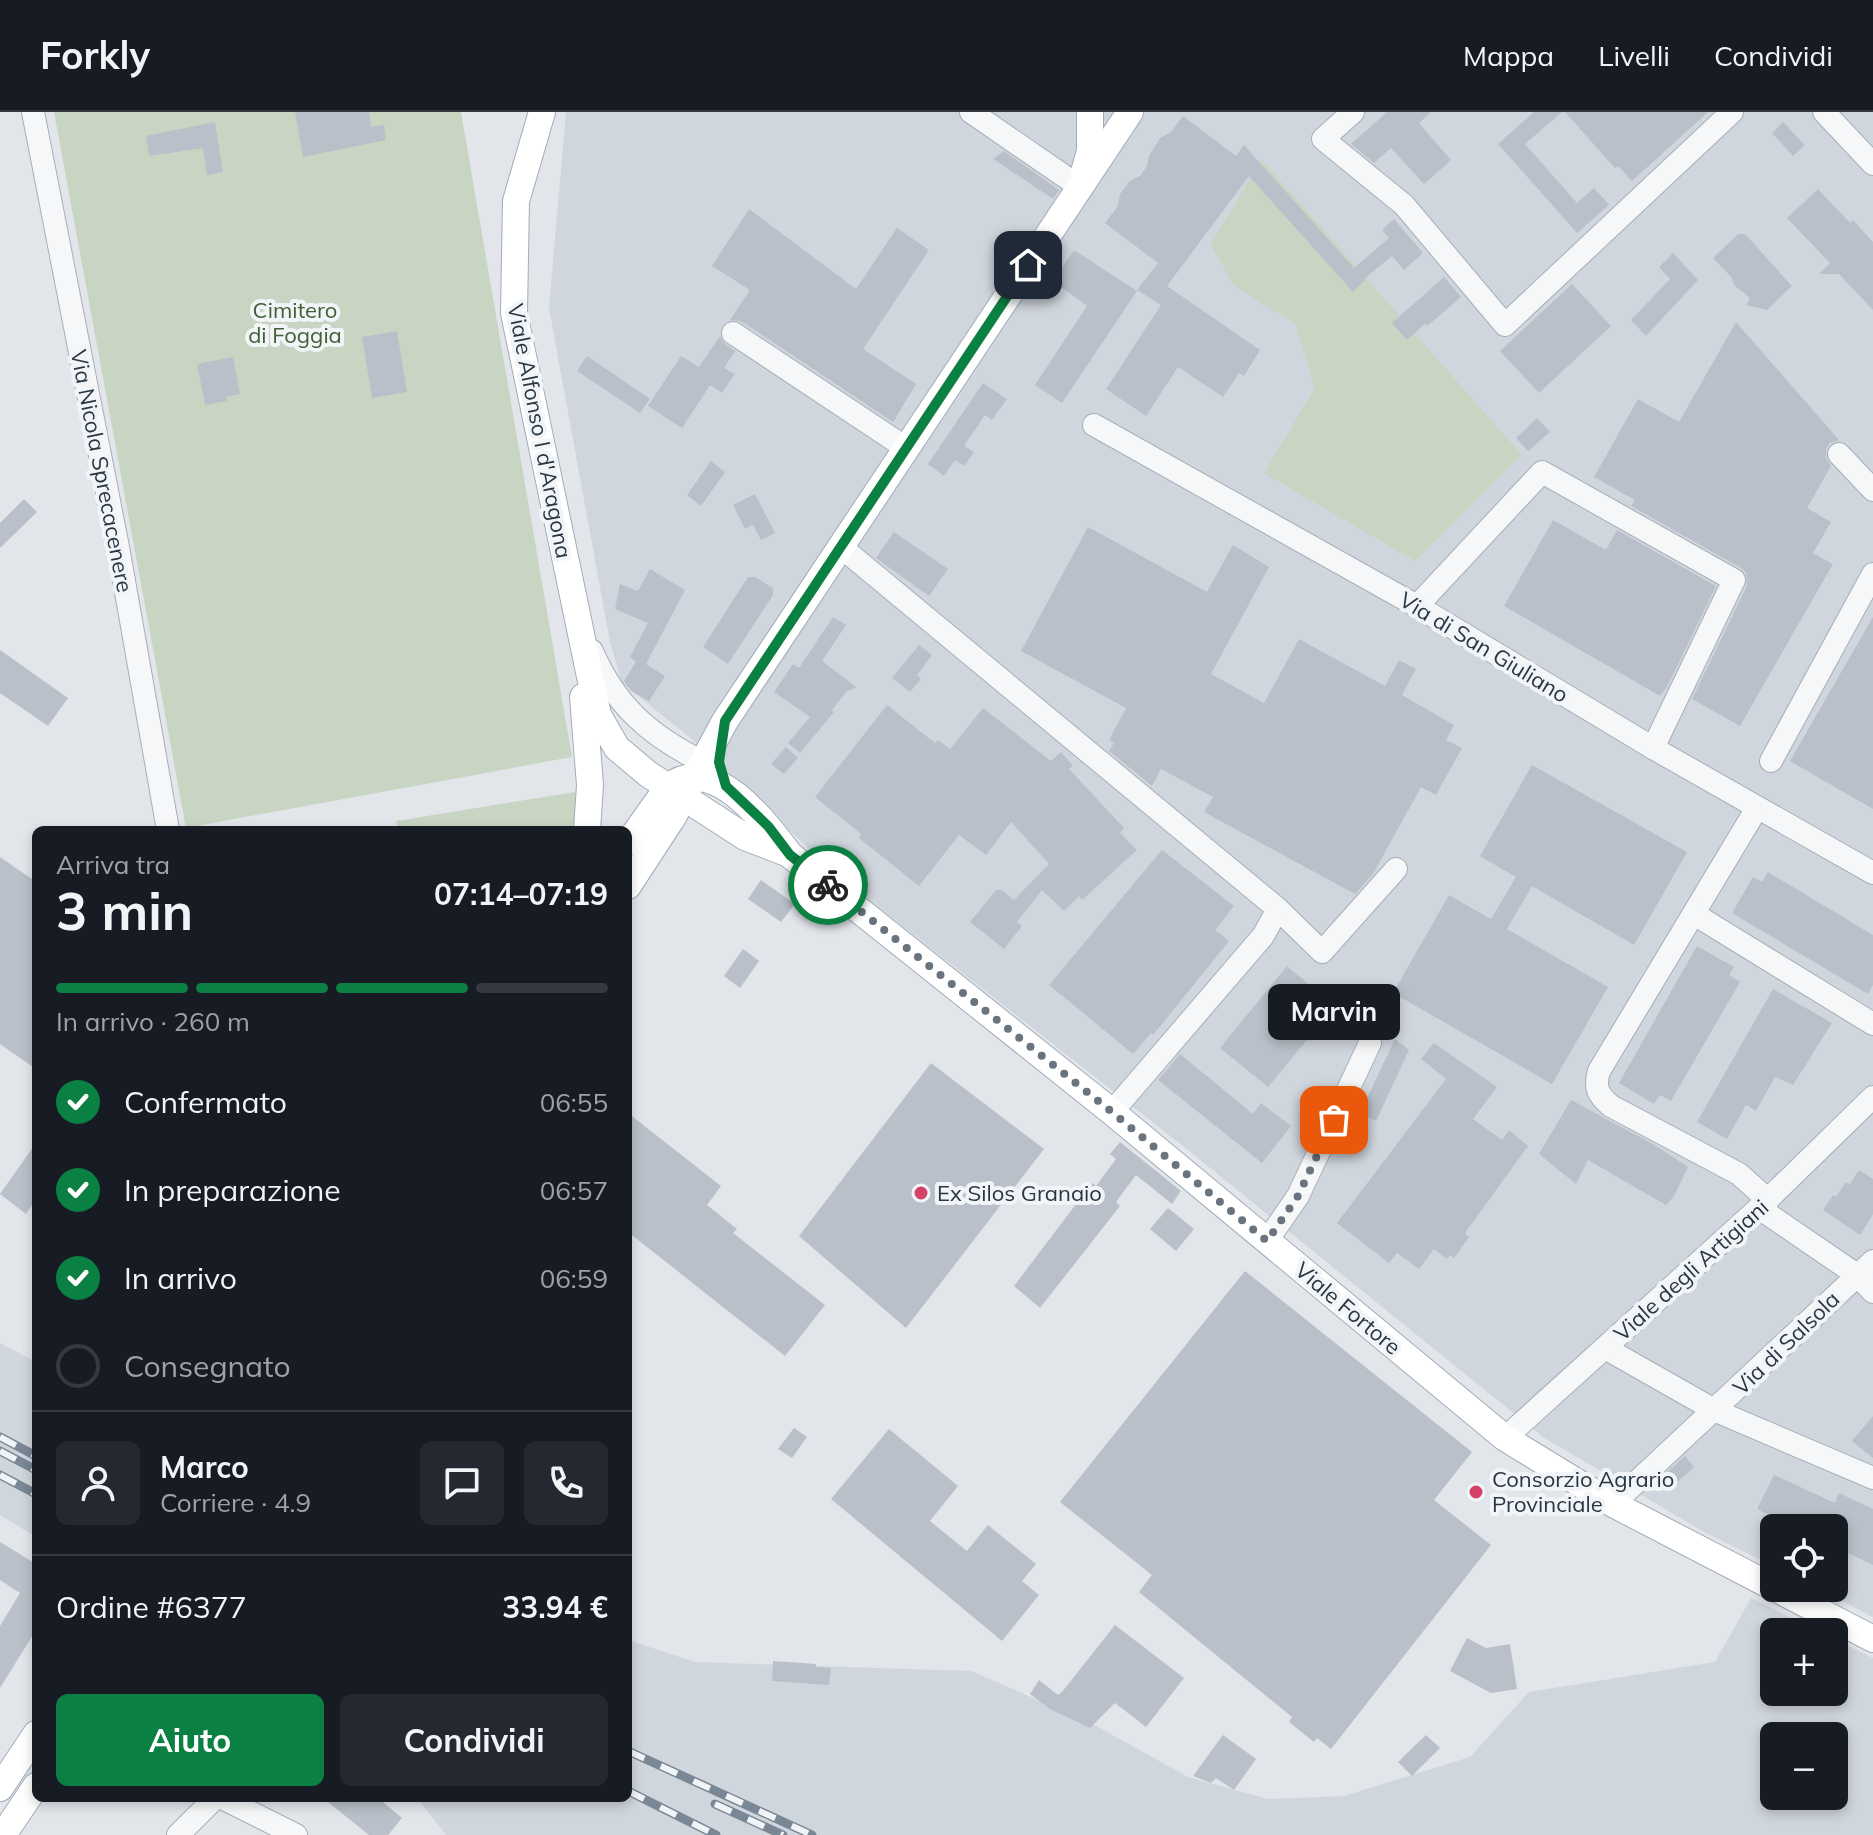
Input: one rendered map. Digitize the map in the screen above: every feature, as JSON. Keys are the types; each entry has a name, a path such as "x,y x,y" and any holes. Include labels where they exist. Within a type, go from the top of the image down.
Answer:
{"main road":[{"name":"Viale Alfonso I d'Aragona","path":"542,112 516,201 514,313 574,610 598,715 617,748 686,780"},
{"path":"1080,187 1090,151 1090,112"},
{"path":"632,839 686,780 1130,112"},
{"name":"Viale Alfonso I d'Aragona","path":"574,610 590,785 587,826"},
{"path":"725,721 719,762 726,786"},
{"path":"632,880 673,817 686,780"},
{"name":"Viale Fortore","path":"686,780 726,786 768,826 790,855 1112,1112 1505,1438 1613,1504 1873,1639"},
{"name":"Viale Fortore","path":"686,780 745,837 790,855"},
{"path":"0,1788 32,1740"},
{"path":"3,1835 32,1792"}],"street":[{"name":"Via Nicola Sprecacenere","path":"33,112 118,547 167,826"},
{"path":"971,112 1080,187"},
{"path":"1353,112 1323,139 1404,205 1505,325 1732,112"},
{"path":"1824,112 1873,164"},
{"path":"733,333 906,448"},
{"name":"Via di San Giuliano","path":"1094,425 1417,606 1653,748 1873,873"},
{"path":"1839,454 1873,490"},
{"path":"1417,606 1542,472 1734,580 1653,748"},
{"path":"841,547 1278,909 1322,952 1396,869"},
{"path":"1771,761 1873,574"},
{"name":"Viale Alfonso I d'Aragona","path":"574,610 603,678 622,705 674,747 686,780"},
{"path":"1757,808 1599,1071 1595,1084 1599,1095 1611,1106 1739,1174 1763,1204 1865,1268"},
{"path":"1112,1112 1263,936 1278,909"},
{"path":"1694,914 1873,1024"},
{"path":"1267,1241 1298,1196 1370,1043"},
{"name":"Viale degli Artigiani","path":"1505,1438 1763,1204 1873,1097"},
{"name":"Via di Salsola","path":"1613,1504 1716,1411 1865,1268 1873,1292"},
{"path":"1605,1348 1716,1411"},
{"name":"Via di Salsola","path":"1716,1411 1873,1478"},
{"path":"178,1835 211,1802"},
{"path":"230,1802 296,1835"}],"shaded area":[{"path":"566,112 1873,112 1873,1617 1844,1602 1848,1602 1848,1514 1760,1514 1760,1560 1704,1532 1543,1437 1183,1146 836,874 687,735 622,683 610,642 549,308"},
{"path":"0,1343 32,1360 32,1535 0,1515"},
{"path":"1751,1598 1792,1618 1760,1618 1760,1706 1848,1706 1848,1646 1873,1658 1873,1835 446,1835 420,1802 632,1802 632,1641 695,1662 971,1671 1091,1723 1188,1777 1268,1799 1344,1796 1470,1757 1529,1692 1715,1662"}],"green space":[{"name":"Cimitero di Foggia","path":"54,112 461,112 572,757 186,826"},
{"path":"1262,160 1522,455 1415,561 1264,473 1315,388 1295,324 1235,286 1210,245"},
{"path":"575,792 575,826 397,826 396,821"}],"building":[{"path":"295,112 369,112 371,127 384,125 386,140 303,157"},
{"path":"1387,112 1431,112 1419,123 1451,160 1424,184 1391,148 1374,163 1351,144"},
{"path":"1534,112 1562,112 1525,144 1577,203 1594,188 1609,205 1577,233 1498,144"},
{"path":"1565,112 1708,112 1632,181 1618,166 1615,168"},
{"path":"1183,116 1236,156 1244,145 1354,268 1389,238 1382,230 1394,219 1423,253 1404,270 1392,256 1353,292 1249,176 1167,286 1260,350 1244,376 1239,373 1223,397 1178,367 1146,416 1106,389 1161,305 1137,290 1158,263 1105,223 1118,206 1120,194 1147,166 1160,138 1171,132"},
{"path":"215,122 223,172 207,175 203,148 149,156 146,136"},
{"path":"1783,122 1805,145 1793,156 1772,133"},
{"path":"1004,151 1059,190 1053,199 993,159"},
{"path":"1818,189 1873,242 1873,310 1839,274 1819,274 1830,263 1787,218"},
{"path":"749,209 856,289 897,228 929,250 863,349 916,384 893,422 741,321 730,320 750,290 712,266"},
{"path":"1738,234 1745,234 1792,286 1767,310 1746,305 1750,298 1734,285 1732,278 1713,258"},
{"path":"1074,250 1137,291 1062,403 1035,385 1087,306 1053,281"},
{"path":"1673,253 1698,280 1646,336 1631,320 1670,279 1659,267"},
{"path":"1444,277 1461,297 1407,340 1392,323"},
{"path":"1572,284 1611,326 1539,393 1500,351"},
{"path":"1736,322 1839,440 1830,443 1826,449 1826,458 1831,466 1807,508 1831,522 1813,553 1833,564 1740,726 1692,699 1747,586 1746,573 1631,506 1635,500 1594,477 1638,399 1679,422"},
{"path":"397,331 407,392 372,398 362,337"},
{"path":"720,336 735,351 724,368 735,374 722,393 710,385 682,428 648,406 681,356 699,367"},
{"path":"587,356 650,399 640,413 577,371"},
{"path":"233,357 240,394 227,397 227,401 205,405 197,364"},
{"path":"983,383 1007,399 992,420 985,415 964,446 974,452 964,466 955,460 944,476 928,464"},
{"path":"1537,418 1550,432 1528,451 1516,438"},
{"path":"711,461 725,472 701,506 687,495"},
{"path":"755,494 775,533 761,540 753,525 745,529 733,505"},
{"path":"24,499 37,512 0,548 0,523"},
{"path":"1553,520 1606,550 1617,530 1716,586 1660,696 1504,606"},
{"path":"1088,527 1207,592 1233,545 1269,567 1211,674 1264,703 1299,639 1385,686 1399,660 1416,669 1402,695 1454,725 1446,740 1462,748 1436,795 1421,787 1373,874 1355,894 1204,812 1213,797 1161,769 1152,786 1109,751 1114,743 1109,740 1126,708 1021,651"},
{"path":"894,532 948,569 929,596 876,558"},
{"path":"650,569 685,590 646,664 665,676 649,701 631,691 624,681 636,662 630,657 648,623 615,609 620,584 638,591"},
{"path":"748,577 755,577 773,588 773,595 728,664 703,647"},
{"path":"833,617 846,625 822,661 856,687 846,692 832,710 834,712 800,753 788,743 810,717 774,692 793,664 799,668"},
{"path":"1873,617 1873,809 1790,761"},
{"path":"919,645 932,655 917,675 921,679 910,692 892,678"},
{"path":"0,650 68,698 48,726 0,693"},
{"path":"887,705 935,743 938,740 950,749 983,708 1051,761 1061,752 1073,766 1069,769 1124,828 1120,833 1137,850 1082,900 1079,896 1064,911 1042,890 1017,922 1022,926 1004,949 970,922 996,890 1002,890 1014,900 1049,864 1011,822 986,855 959,835 919,886 859,838 861,834 815,797"},
{"path":"786,747 798,758 784,774 771,764"},
{"path":"1532,765 1687,852 1634,945 1532,886 1507,929 1608,987 1552,1084 1393,993 1449,895 1491,919 1516,877 1480,856"},
{"path":"1162,850 1234,906 1215,930 1229,941 1153,1035 1151,1033 1133,1054 1049,985"},
{"path":"0,857 32,879 32,1066 0,1044"},
{"path":"1768,872 1873,935 1873,985 1868,994 1732,913 1753,877 1762,882"},
{"path":"761,880 795,904 781,922 748,899"},
{"path":"1697,946 1734,967 1729,975 1740,982 1671,1101 1660,1095 1654,1104 1619,1083"},
{"path":"743,949 759,961 740,988 724,976"},
{"path":"1287,966 1335,1006 1268,1087 1220,1048"},
{"path":"1773,989 1832,1023 1793,1085 1775,1077 1756,1111 1746,1105 1727,1139 1697,1122"},
{"path":"1395,1039 1409,1050 1376,1121 1360,1113"},
{"path":"1434,1043 1497,1087 1473,1119 1502,1140 1509,1130 1528,1146 1467,1230 1465,1234 1469,1237 1454,1258 1450,1255 1447,1259 1434,1249 1419,1269 1397,1253 1389,1263 1337,1223 1446,1079 1421,1059"},
{"path":"1180,1054 1253,1114 1261,1103 1291,1126 1262,1163 1158,1080"},
{"name":"Ex Silos Granaio","path":"931,1063 1044,1149 906,1328 799,1236"},
{"path":"1571,1100 1653,1144 1688,1167 1674,1196 1666,1205 1588,1160 1576,1184 1539,1154"},
{"path":"632,1116 721,1186 707,1205 737,1229 733,1233 825,1305 785,1356 632,1235"},
{"path":"1120,1142 1181,1191 1172,1204 1136,1175 1116,1202 1120,1206 1040,1308 1014,1286 1092,1183 1096,1186 1116,1159 1110,1154"},
{"path":"32,1149 32,1205 26,1214 0,1194"},
{"path":"1859,1170 1873,1179 1873,1214 1860,1235 1823,1210 1846,1182 1850,1184"},
{"path":"1168,1208 1194,1229 1176,1251 1150,1229"},
{"path":"1245,1271 1472,1452 1434,1500 1491,1545 1331,1749 1317,1738 1314,1742 1289,1722 1292,1717 1139,1592 1152,1575 1060,1502"},
{"path":"1873,1416 1873,1458 1852,1441"},
{"path":"794,1428 807,1437 792,1458 778,1449"},
{"path":"889,1429 958,1486 930,1521 967,1551 988,1525 1036,1564 1022,1581 1039,1595 1002,1641 831,1499"},
{"path":"1685,1456 1694,1467 1672,1487 1663,1476"},
{"path":"1774,1475 1835,1503 1839,1493 1873,1509 1873,1565 1848,1553 1848,1514 1767,1514 1757,1509"},
{"path":"0,1542 32,1562 32,1636 0,1688 0,1626 20,1593 0,1580"},
{"path":"1115,1625 1184,1678 1146,1727 1115,1703 1090,1728 1050,1709 1030,1694 1039,1680 1058,1695 1062,1692"},
{"path":"1467,1638 1486,1648 1510,1644 1517,1689 1491,1693 1450,1671"},
{"path":"773,1661 831,1668 829,1685 772,1681"},
{"path":"1223,1735 1256,1759 1234,1790 1216,1778 1211,1783 1193,1776"},
{"path":"1426,1735 1440,1748 1412,1776 1398,1762"},
{"path":"328,1802 383,1802 402,1818 388,1835 369,1835"}],"railway":[{"path":"0,1437 32,1454"},
{"path":"0,1451 32,1468"},
{"path":"0,1475 32,1492"},
{"path":"632,1753 812,1835"},
{"path":"632,1793 716,1835"},
{"path":"715,1804 783,1835"}],"way so far":[{"path":"828,885 1112,1112 1267,1241 1298,1196 1334,1120"}],"place":[{"name":"Marvin","path":"1334,1120"},
{"name":"Ex Silos Granaio","path":"921,1193"},
{"name":"Consorzio Agrario Provinciale","path":"1476,1492"}],"route":[{"path":"828,885 790,855 768,826 726,786 719,762 725,721 1028,265"}]}
